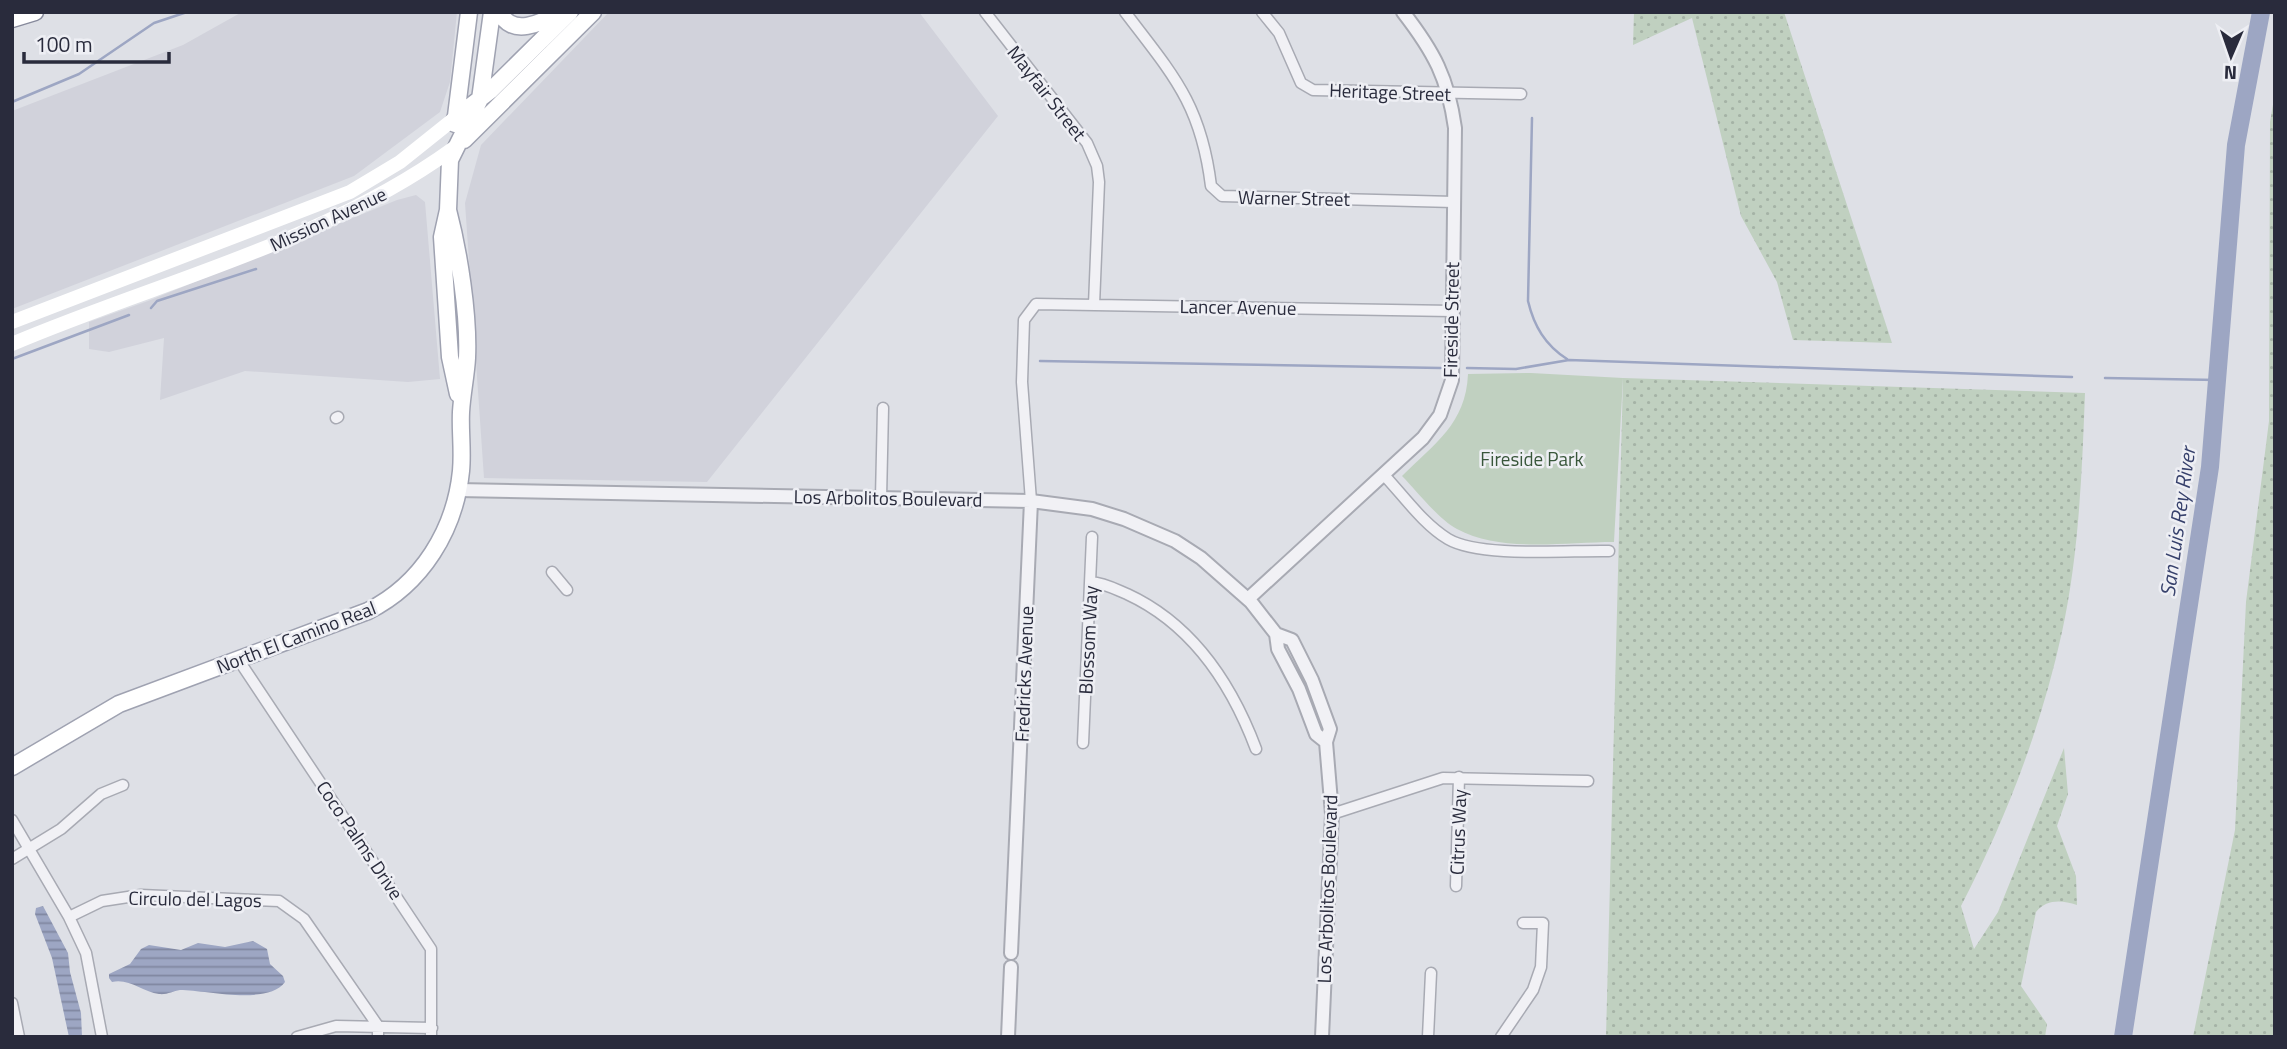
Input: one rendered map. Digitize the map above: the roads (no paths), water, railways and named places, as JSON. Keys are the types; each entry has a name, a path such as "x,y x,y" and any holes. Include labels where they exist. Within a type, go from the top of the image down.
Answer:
{"main road":[{"path":"12,19 35,12"},
{"path":"454,148 468,12"},
{"path":"454,148 480,99 492,12"},
{"path":"500,12 506,23 516,27 541,22 559,12"},
{"name":"Mission Avenue","path":"12,321 350,192 400,162 480,99 570,12"},
{"name":"Mission Avenue","path":"12,344 339,217 410,180 454,148 506,102 593,12"},
{"name":"North El Camino Real","path":"454,148 448,172 448,210 442,247 450,357 461,410"},
{"name":"North El Camino Real","path":"12,767 107,709 383,604 419,574 444,536 461,470 461,410 467,356 459,252 448,210"},
{"path":"442,247 449,261 458,312 463,314"},
{"path":"446,315 458,347 464,383"}],"street":[{"name":"Mayfair Street","path":"985,12 1087,143 1097,166 1094,304"},
{"name":"Warner Street","path":"1125,12 1192,105 1207,151 1211,186 1222,196 1454,202"},
{"name":"Heritage Street","path":"1262,12 1279,33 1301,83 1313,90 1521,94"},
{"name":"Fireside Street","path":"1248,599 1423,438 1440,415 1452,380 1455,128 1450,94 1440,66 1403,12"},
{"name":"Lancer Avenue","path":"1027,312 1036,304 1452,311"},
{"name":"Fredricks Avenue","path":"1008,1037 1031,501 1022,382 1024,320 1027,312"},
{"path":"881,498 883,408"},
{"path":"1383,474 1435,529 1450,540 1485,550 1609,551"},
{"name":"Los Arbolitos Boulevard","path":"458,490 1031,501 1094,509 1175,541 1201,558 1248,599 1276,634 1279,649 1299,689 1316,734 1326,742 1332,814 1322,1037"},
{"name":"Blossom Way","path":"1083,743 1092,537"},
{"path":"552,572 567,590"},
{"path":"1091,582 1100,583 1145,603 1200,647 1241,709 1256,749"},
{"name":"Coco Palms Drive","path":"238,660 431,949 432,1032"},
{"name":"Citrus Way","path":"1456,886 1459,777"},
{"path":"1332,814 1443,778 1588,781"},
{"path":"12,859 61,829 102,794 123,785"},
{"path":"12,820 69,917 86,953 102,1037"},
{"name":"Circulo del Lagos","path":"69,917 102,901 141,895 279,901 304,919 378,1032"},
{"path":"1501,1037 1533,990 1541,967 1543,923 1523,923"},
{"path":"1428,1037 1431,973"},
{"path":"12,1003 19,1037"},
{"path":"297,1037 336,1026 378,1032 419,1028 432,1032"}],"water":[{"path":"43,906 68,953 81,1013 82,1037 69,1037 52,958 35,914 36,908"},
{"path":"253,941 267,949 270,964 283,976 285,982 265,993 236,995 180,990 159,994 124,982 112,982 109,978 109,974 130,964 141,949 149,945 181,950 198,943 225,947"}],"waterway":[{"path":"12,102 79,74 154,23 187,12"},
{"name":"San Luis Rey River","path":"2123,1037 2210,467 2236,145 2261,12"},
{"path":"1532,118 1528,301 1542,334 1552,348 1567,359"},
{"path":"151,308 157,301 256,269"},
{"path":"12,359 129,315"},
{"path":"1467,368 1516,369 1569,360 2072,377"},
{"path":"1040,361 1441,368"},
{"path":"2105,378 2217,380"}],"park label":[{"name":"Fireside Park","path":"1532,459"}]}
